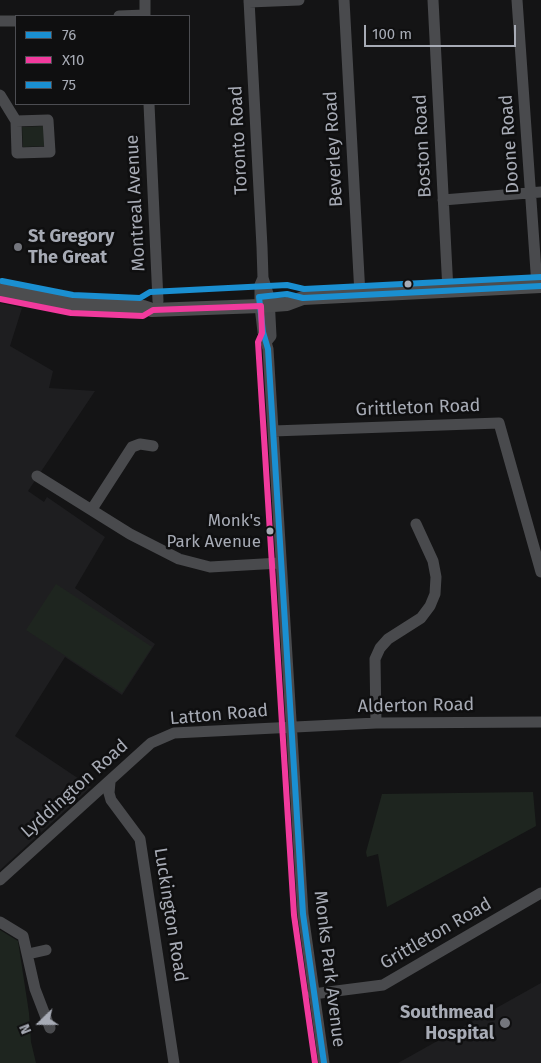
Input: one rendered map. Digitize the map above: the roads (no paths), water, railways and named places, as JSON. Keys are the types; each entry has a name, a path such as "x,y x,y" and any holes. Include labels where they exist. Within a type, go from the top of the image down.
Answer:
{"main road":[{"path":"0,290 72,304 143,307 152,310 264,301 295,294 302,298 539,286"},
{"path":"143,307 150,302 158,301 264,301"}],"street":[{"path":"145,0 145,15"},
{"path":"249,1 299,0"},
{"name":"Beverley Road","path":"344,0 360,295"},
{"name":"Boston Road","path":"433,0 448,291"},
{"name":"Doone Road","path":"517,0 536,193 539,286"},
{"name":"Toronto Road","path":"249,1 263,278 260,285 264,301"},
{"path":"0,21 15,21"},
{"path":"0,95 16,121"},
{"name":"Montreal Avenue","path":"149,105 158,301"},
{"path":"443,200 536,193"},
{"name":"Monks Park Avenue","path":"264,301 263,332 267,341 303,914 324,1063"},
{"name":"Grittleton Road","path":"273,431 499,423 541,572"},
{"path":"92,510 132,447 140,444 153,446"},
{"path":"38,476 156,549 196,564 210,567 280,563"},
{"path":"376,723 375,659 380,648 388,640 421,618 430,606 434,594 436,577 433,561 416,524"},
{"name":"Alderton Road","path":"291,726 376,723 541,722"},
{"name":"Latton Road","path":"151,744 174,734 291,726"},
{"name":"Lyddington Road","path":"0,880 151,744"},
{"name":"Luckington Road","path":"110,782 109,793 111,800 140,838 174,1063"},
{"name":"Grittleton Road","path":"313,994 383,985 541,893"},
{"path":"0,922 23,936 39,1018 50,1028"},
{"path":"28,954 46,950"}],"place":[{"name":"St Gregory The Great","path":"18,247"},
{"name":"Monk's Park Avenue","path":"270,531"},
{"name":"Southmead Hospital","path":"505,1023"}]}
